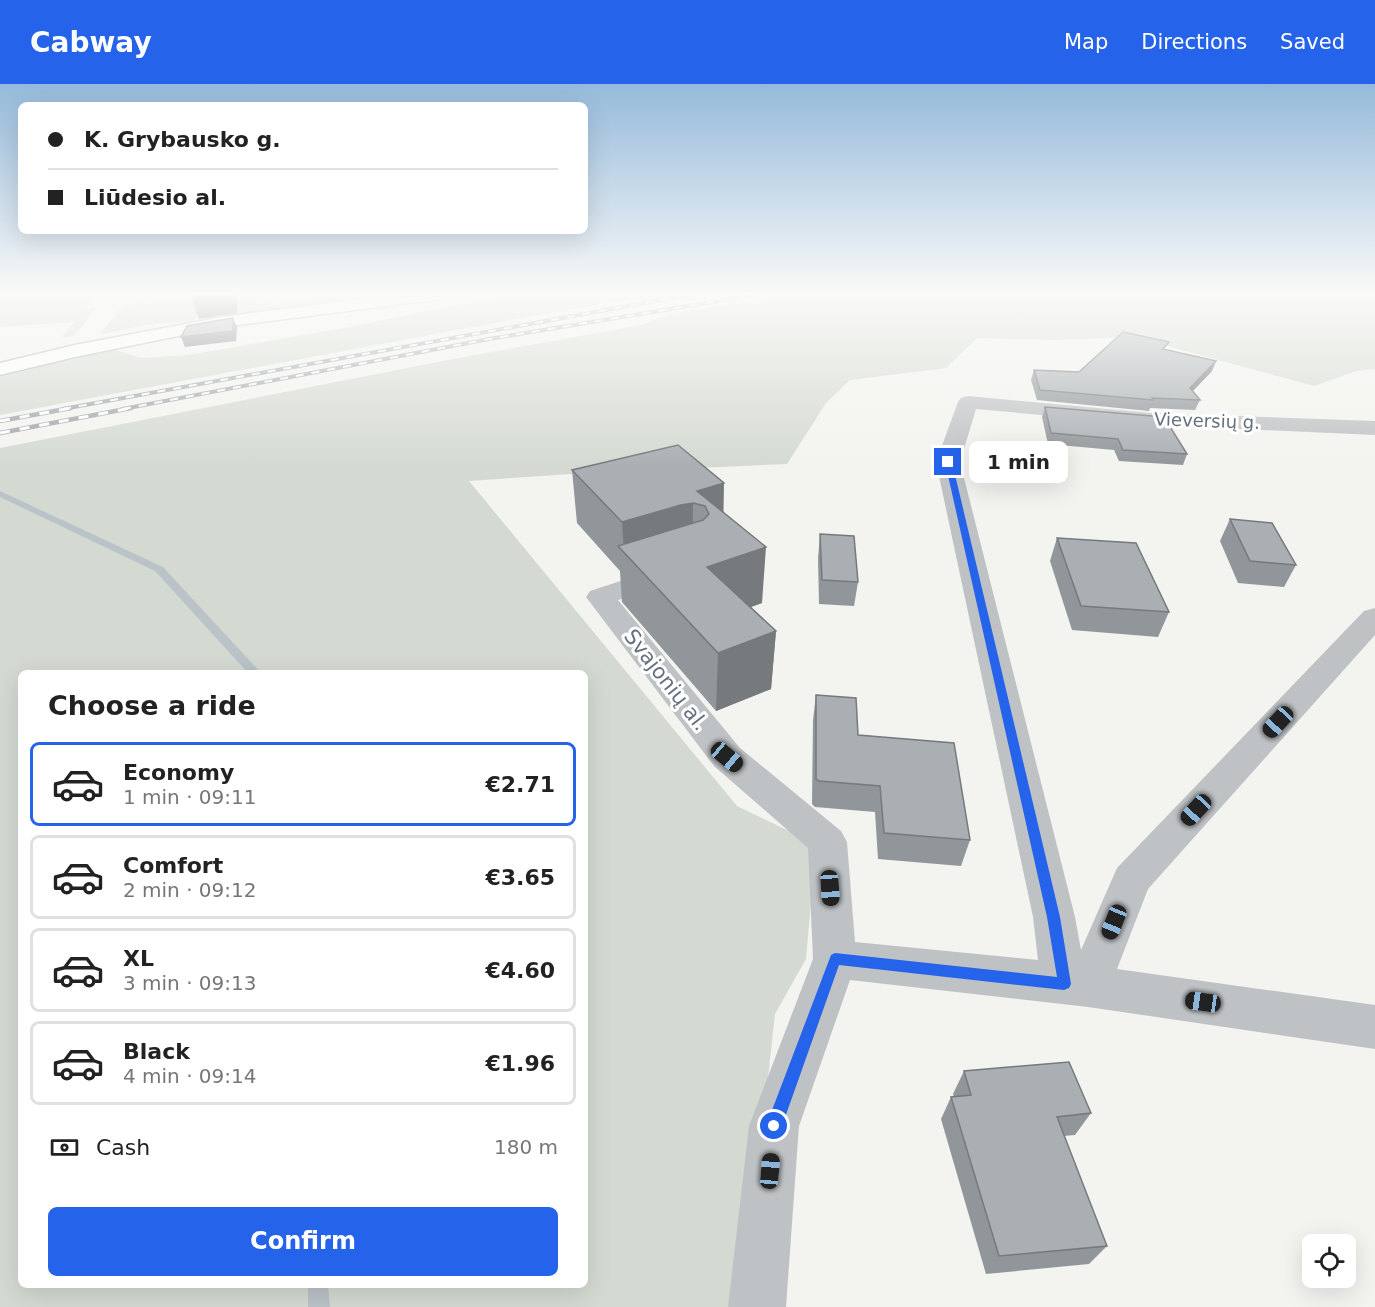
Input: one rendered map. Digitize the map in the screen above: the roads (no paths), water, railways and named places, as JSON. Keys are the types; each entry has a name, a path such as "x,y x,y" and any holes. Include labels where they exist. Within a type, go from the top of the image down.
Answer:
{"main road":[{"path":"0,369 75,351"}],"street":[{"name":"Vieversių g.","path":"1076,985 1054,917 948,462 968,402 1151,419 1375,428"},
{"name":"Svajonių al.","path":"692,567 600,597 727,757 827,842 835,959"},
{"path":"1076,985 1131,880 1375,617"},
{"path":"757,1307 774,1126 835,959 1076,985 1375,1027"}],"waterway":[{"path":"0,494 159,569 252,670"},
{"path":"318,1288 319,1307"}],"railway":[{"path":"63,409 381,351"},
{"path":"123,409 426,351"},
{"path":"0,421 71,408"},
{"path":"0,433 131,408"}]}
